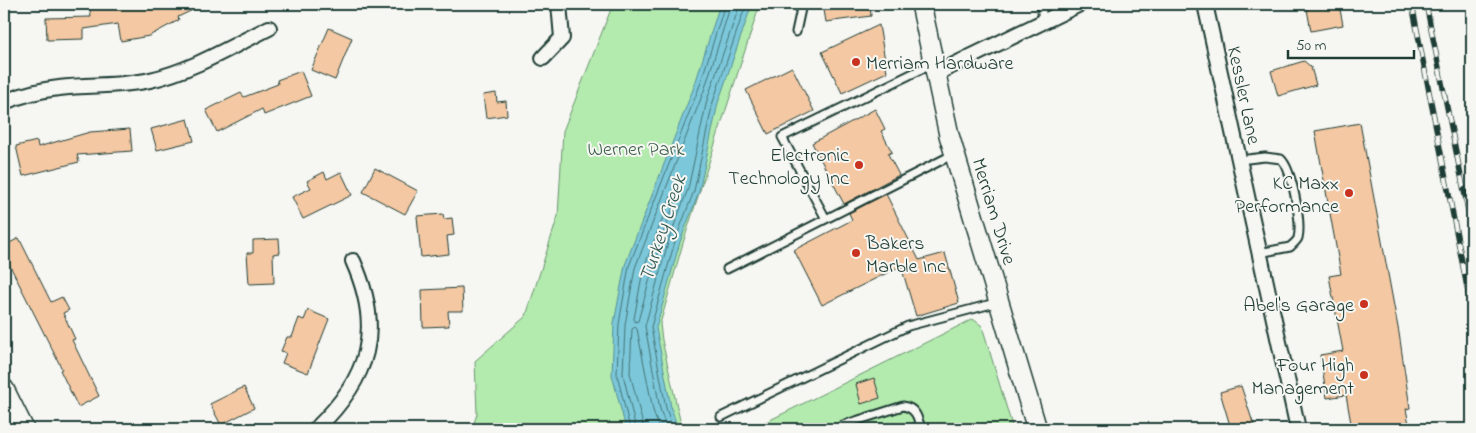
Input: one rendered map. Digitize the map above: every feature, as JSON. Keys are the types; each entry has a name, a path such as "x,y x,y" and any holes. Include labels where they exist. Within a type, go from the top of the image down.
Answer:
{"main road":[{"name":"Merriam Drive","path":"921,4 934,69 955,154 1038,429"},
{"path":"4,389 24,429"}],"street":[{"path":"543,58 562,38 559,4"},
{"path":"934,69 1080,4"},
{"name":"Kessler Lane","path":"1205,4 1298,429"},
{"path":"4,102 22,95 60,88 120,86 151,80 184,69 268,28"},
{"path":"316,429 348,392 358,375 367,348 370,332 369,310 365,288 353,261"}],"lane":[{"path":"796,32 802,4"},
{"path":"1041,4 1043,22"},
{"path":"826,219 782,137 934,69"},
{"path":"727,269 955,154"},
{"path":"1239,160 1265,157 1281,159 1289,171 1298,218 1298,239 1290,247 1259,253"},
{"path":"721,417 908,326 999,302"},
{"path":"844,429 843,425 903,406 910,407 916,412 921,429"}],"green space":[{"name":"Werner Park","path":"613,4 760,4 683,243 660,324 682,429 472,429 477,414 475,361 526,316 558,216 563,131"},
{"path":"973,319 982,326 1013,429 752,429"}],"water":[{"name":"Turkey Creek","path":"720,4 752,4 718,103 699,192 680,242 656,328 671,407 678,429 626,429 612,375 614,323 625,265 695,84"}],"building":[{"path":"89,4 205,4 178,17 179,20 149,36 121,41 118,24 84,29 84,39 47,40 46,18 91,17"},
{"path":"823,4 870,4 871,16 826,22"},
{"path":"1306,4 1339,4 1343,25 1311,31"},
{"name":"Merriam Hardware","path":"879,25 887,72 842,93 822,52"},
{"path":"329,28 352,38 335,80 311,70"},
{"path":"1304,61 1311,67 1316,85 1278,96 1271,71"},
{"path":"792,67 814,111 768,134 746,90"},
{"path":"301,71 311,96 264,115 262,109 217,132 206,110 241,93 244,97 278,84 277,80"},
{"path":"496,93 497,102 506,101 507,115 486,118 483,95"},
{"name":"Electronic Technology Inc","path":"875,109 885,129 881,131 892,152 888,154 899,175 844,204 812,143"},
{"path":"188,119 194,141 157,150 151,129"},
{"path":"1360,123 1399,333 1410,408 1406,409 1410,429 1352,429 1346,395 1327,398 1320,355 1343,351 1329,276 1341,274 1315,131"},
{"path":"130,129 132,151 77,155 79,162 23,176 16,146 37,141 38,147 90,132"},
{"path":"375,168 418,191 405,214 363,192"},
{"path":"324,172 327,179 341,172 352,195 303,219 292,197 311,188 307,181"},
{"name":"Bakers Marble Inc","path":"886,194 919,260 945,253 959,303 916,316 901,266 822,305 794,250 852,220 849,213"},
{"path":"443,214 444,219 452,218 454,235 447,236 449,254 421,257 417,216"},
{"path":"19,238 51,302 62,297 69,310 63,313 75,339 72,340 99,396 78,407 60,370 62,369 4,254 4,246"},
{"path":"279,239 280,253 273,254 274,283 249,284 247,253 253,253 253,240"},
{"path":"462,288 463,311 448,311 449,326 423,327 422,290"},
{"path":"308,310 329,319 308,373 282,363 286,353 281,351 287,337 292,337 299,318 304,320"},
{"path":"874,378 880,398 861,404 856,384"},
{"path":"1241,386 1255,429 1231,429 1220,392"},
{"path":"244,387 254,408 221,425 210,404"}],"railway":[{"path":"1412,4 1472,313"},
{"path":"1426,4 1472,230"}],"place":[{"name":"Merriam Hardware","path":"856,62"},
{"name":"Electronic Technology Inc","path":"859,165"},
{"name":"KC Maxx Performance","path":"1349,193"},
{"name":"Bakers Marble Inc","path":"856,253"},
{"name":"Abel's Garage","path":"1364,304"},
{"name":"Four High Management","path":"1364,375"}]}
